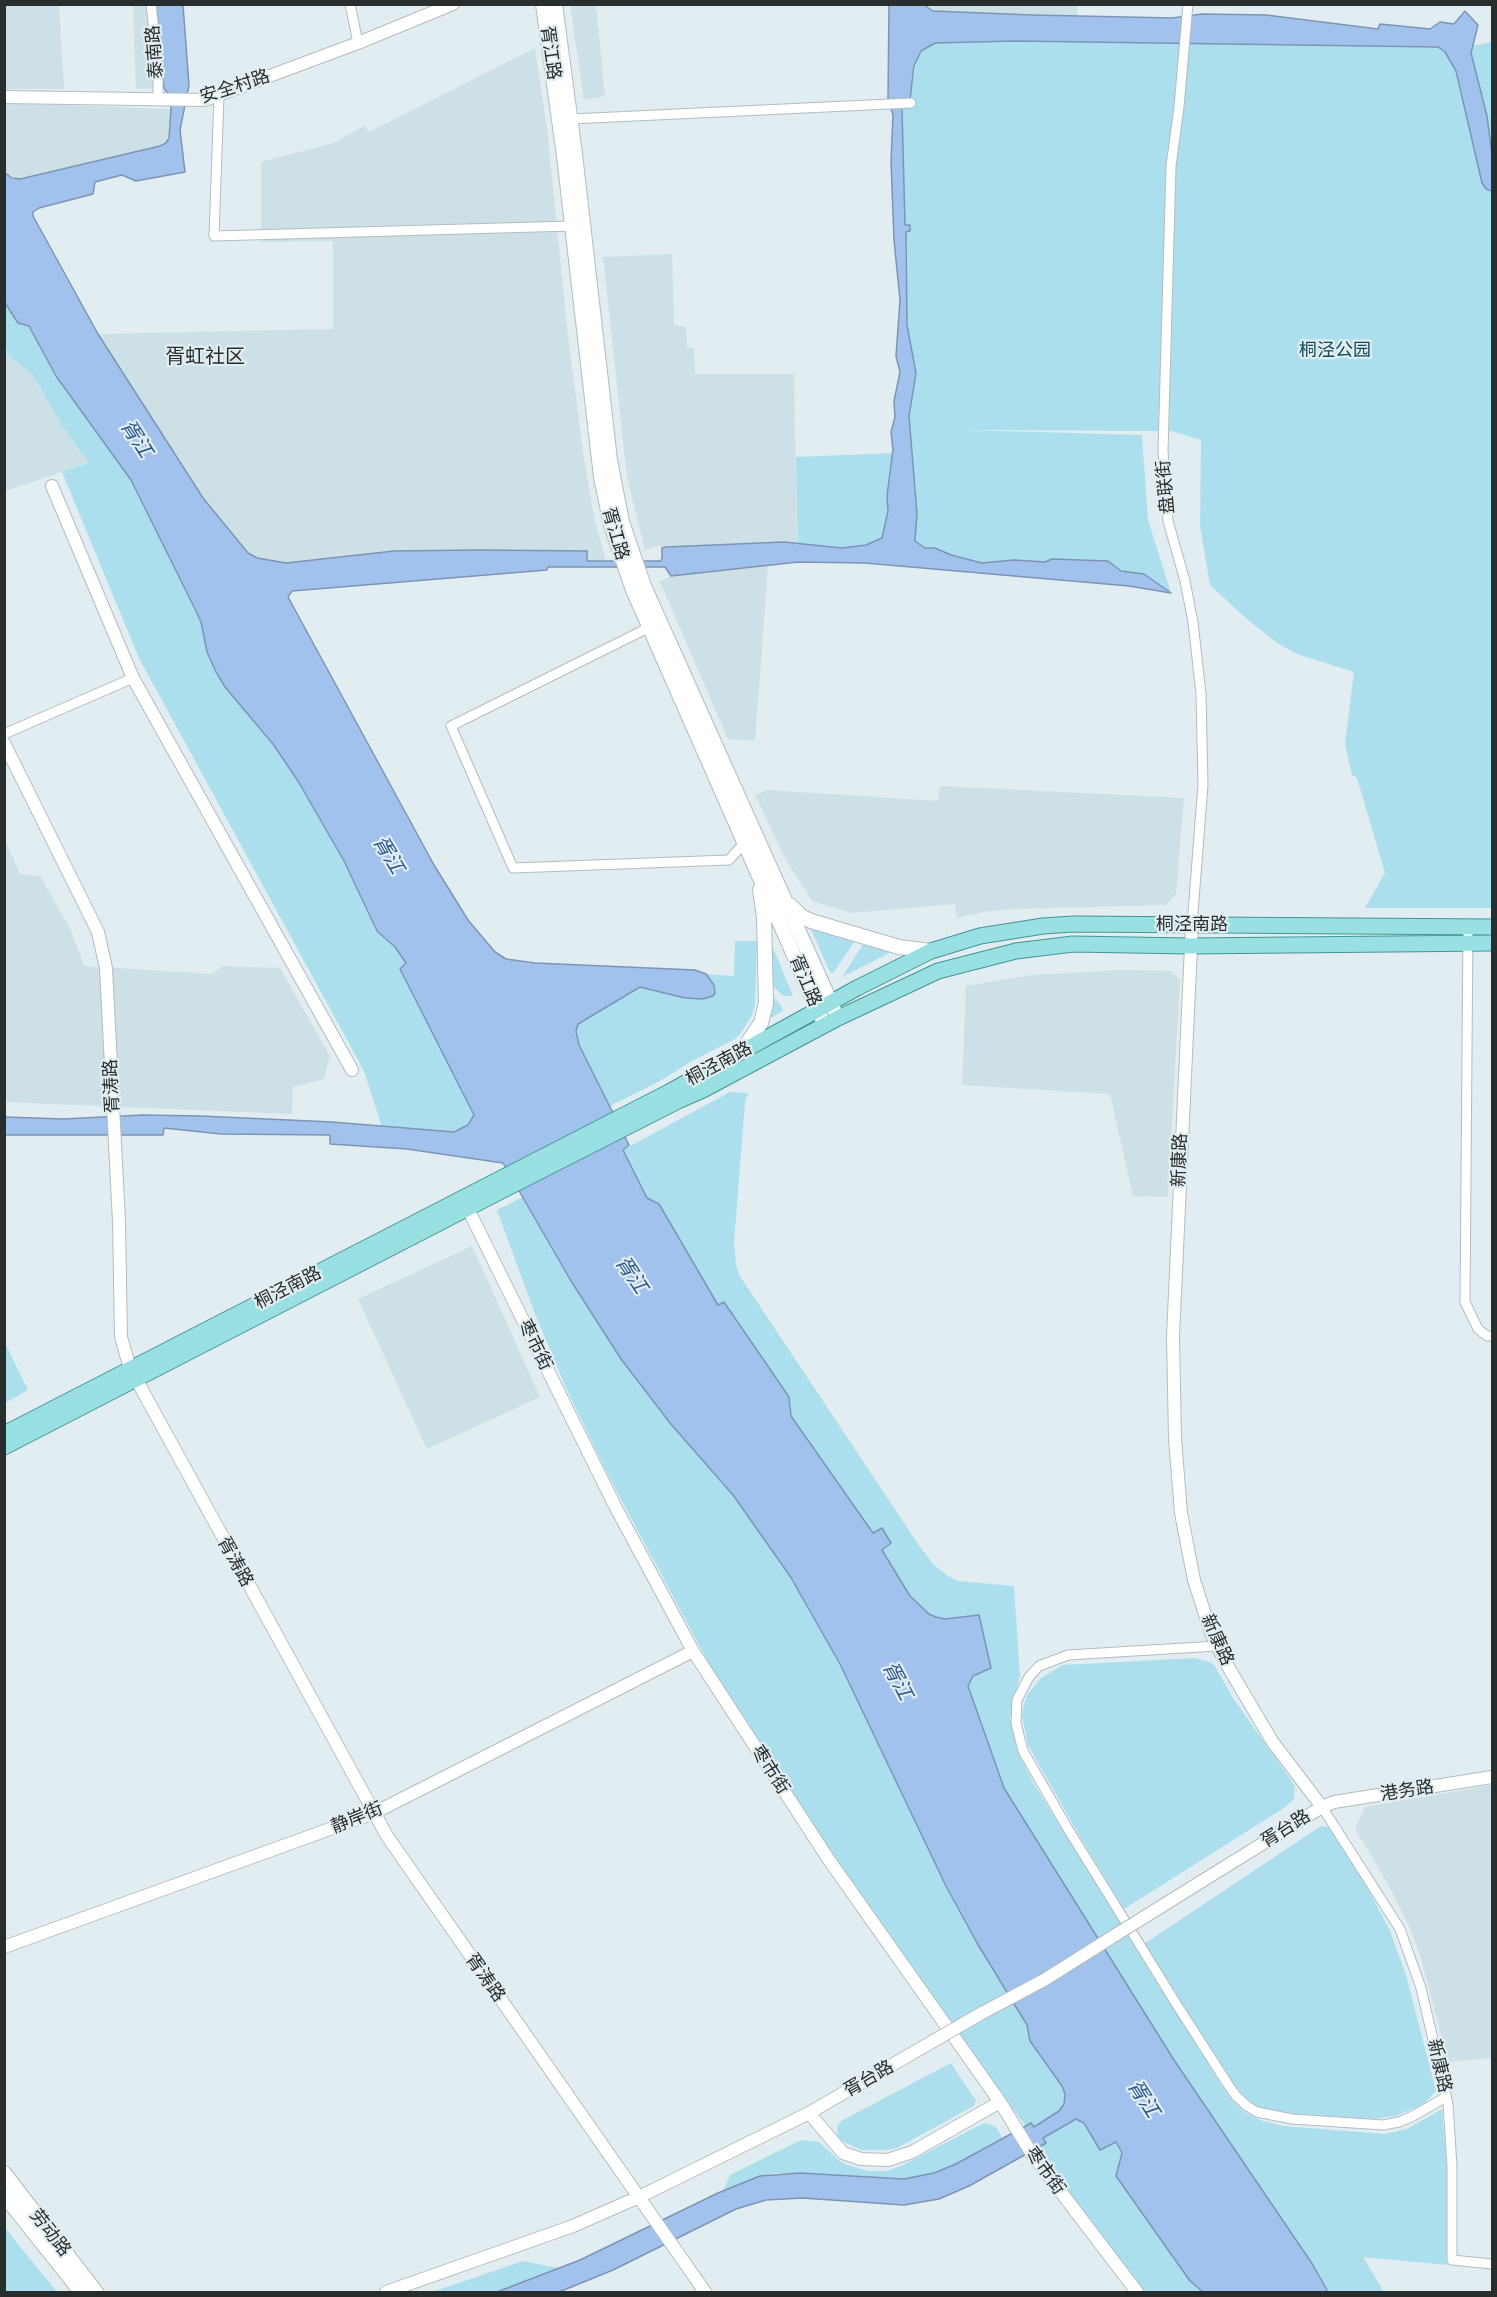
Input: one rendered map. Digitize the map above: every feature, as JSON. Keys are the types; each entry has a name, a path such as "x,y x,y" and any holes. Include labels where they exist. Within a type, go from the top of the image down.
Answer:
{"main road":[{"name":"胥江路","path":"543,4 572,226 600,470 613,508"},
{"name":"胥江路","path":"555,4 571,119 609,451 613,508 622,563 645,601 784,900 824,1007"},
{"name":"胥江路","path":"645,601 650,627 758,873 831,1022"},
{"path":"742,1051 762,1021 767,998 763,912 758,873"},
{"path":"784,900 799,914 811,921 899,947 931,951"},
{"name":"桐泾南路","path":"4,1447 133,1374 628,1120 742,1051 931,951 980,936 1044,926 1492,927"},
{"name":"桐泾南路","path":"628,1120 703,1090 831,1022 938,971 1016,951 1091,944 1189,946 1492,943"},
{"name":"桐泾南路","path":"4,1434 133,1374 468,1209 507,1182"},
{"name":"劳动路","path":"4,2173 96,2292"},
{"name":"劳动路","path":"4,2195 81,2292"}],"street":[{"name":"泰南路","path":"151,4 162,100"},
{"path":"350,4 358,43"},
{"name":"安全村路","path":"4,97 192,101 219,96 453,4"},
{"name":"盘联街","path":"1188,4 1171,166 1163,451 1168,521 1193,622 1201,694 1203,785 1192,925"},
{"path":"219,96 214,236 572,226"},
{"path":"571,119 911,103"},
{"path":"52,486 133,678 352,1070"},
{"path":"650,627 451,726 513,868 729,860 745,842"},
{"path":"4,734 133,678"},
{"name":"胥涛路","path":"4,743 98,932 106,968 119,1222 121,1338 133,1374 394,1846 705,2292"},
{"name":"新康路","path":"1192,925 1189,946 1173,1336 1174,1439 1181,1513 1187,1548 1202,1608 1217,1646 1243,1694 1272,1741 1322,1807 1400,1929 1421,1988 1446,2097 1452,2168 1452,2260 1492,2264"},
{"path":"1468,927 1465,1302 1478,1329 1487,1336 1492,1336"},
{"name":"枣市街","path":"468,1209 615,1506 693,1651 829,1860 1000,2102 1032,2154 1137,2292"},
{"path":"1217,1646 1068,1655 1039,1666 1029,1677 1017,1700 1016,1723 1023,1751 1177,2005 1236,2096 1247,2106 1257,2112 1272,2116 1383,2125 1413,2116 1446,2097"},
{"name":"静岸街","path":"4,1947 374,1813 693,1651"},
{"name":"港务路","path":"1322,1807 1334,1802 1492,1777"},
{"name":"胥台路","path":"386,2292 573,2226 639,2197 809,2113 1044,1980 1322,1807"},
{"path":"809,2113 843,2153 861,2159 888,2160 912,2152 1000,2102"}],"shaded area":[{"path":"4,5 59,5 64,89 5,89"},
{"path":"133,5 156,5 164,88 136,89"},
{"path":"570,5 596,5 605,96 584,100"},
{"path":"924,5 1077,5 1077,16 933,11"},
{"path":"535,48 547,128 567,328 584,459 595,522 606,560 587,561 587,551 479,550 394,551 286,563 257,558 248,553 203,498 98,334 333,329 333,241 261,242 261,162 333,143 364,126 369,132"},
{"path":"4,103 171,109 170,133 166,143 160,146 16,179 5,172"},
{"path":"672,254 674,325 686,327 687,348 694,348 695,374 794,374 797,544 784,542 662,548 659,545 645,550 627,477 603,257"},
{"path":"4,347 9,356 33,375 62,426 89,463 5,491"},
{"path":"768,566 755,741 728,739 660,582 671,576"},
{"path":"940,786 1184,798 1176,894 1166,905 1012,909 957,918 955,904 851,913 812,901 785,858 755,795 768,790 938,801"},
{"path":"4,837 20,874 40,876 70,928 84,966 212,974 223,966 280,968 330,1056 324,1079 293,1087 292,1114 5,1102"},
{"path":"1120,970 1171,971 1180,980 1168,1197 1133,1196 1110,1094 962,1085 966,986 1031,975"},
{"path":"472,1246 540,1397 427,1449 358,1299"},
{"path":"1492,1785 1492,2058 1448,2062 1422,1962 1410,1928 1387,1882 1355,1829 1365,1807"}],"green space":[{"name":"桐泾公园","path":"1015,41 1432,46 1472,46 1492,42 1492,908 1365,908 1385,873 1357,778 1352,775 1345,744 1354,672 1297,654 1276,642 1210,585 1200,526 1201,440 1171,431 965,430 1142,435 1148,520 1171,593 1129,586 865,563 798,562 796,457 892,453 891,432 909,429 916,373 907,325 906,231 910,231 910,226 905,225 902,108 910,99 917,58 921,51 935,43"},
{"path":"4,303 18,323 29,326 56,376 131,480 201,622 207,652 216,672 225,687 273,744 298,781 344,862 376,931 395,947 406,963 400,969 473,1113 473,1120 461,1130 454,1132 382,1127 364,1071 139,658 62,472 89,463 62,426 33,375 9,356 5,347"},
{"path":"810,927 855,941 833,973 830,972"},
{"path":"735,941 757,941 755,1005 741,1033 735,1039 692,1061 660,1081 610,1106 579,1045 576,1031 578,1024 640,987 685,998 713,996 714,985 706,974 734,976"},
{"path":"771,943 793,996 784,996 771,985"},
{"path":"864,943 889,951 889,953 842,977"},
{"path":"771,995 783,1011 767,1020"},
{"path":"730,1092 748,1093 745,1102 734,1243 736,1265 740,1276 933,1564 958,1581 1014,1586 1020,1676 1010,1718 1017,1750 1034,1784 1227,2094 1244,2112 1260,2120 1283,2126 1385,2134 1407,2129 1442,2109 1447,2165 1447,2265 1363,2257 1384,2292 1328,2292 1313,2265 1174,2060 1016,1808 1004,1788 969,1691 969,1680 979,1672 945,1619 929,1614 910,1596 882,1550 891,1543 873,1534 791,1416 789,1397 725,1302 719,1305 659,1204 647,1198 623,1150"},
{"path":"523,1197 571,1281 621,1359 670,1423 733,1495 790,1576 840,1664 977,1943 1027,2025 1030,2042 1062,2086 1066,2097 1063,2107 1033,2128 1031,2124 1026,2126 945,2020 820,1840 714,1673 606,1471 567,1390 535,1314 497,1210"},
{"path":"5,1343 28,1390 4,1403"},
{"path":"1195,1658 1213,1663 1233,1698 1291,1780 1295,1787 1294,1799 1284,1808 1124,1909 1028,1745 1022,1716 1024,1704 1027,1695 1041,1678 1063,1665"},
{"path":"1321,1826 1333,1828 1342,1839 1390,1931 1406,1975 1436,2091 1424,2104 1396,2116 1373,2119 1273,2113 1254,2105 1238,2090 1144,1944"},
{"path":"951,2063 976,2101 974,2106 897,2148 861,2150 838,2137 837,2128 841,2121"},
{"path":"1076,2119 1084,2123 1100,2150 1115,2142 1190,2281 1203,2292 1144,2292 1065,2186 1038,2147 1046,2143 1043,2138"},
{"path":"984,2123 995,2126 1003,2139 934,2173 904,2179 775,2173 760,2176 723,2191 730,2175 801,2140 819,2142 841,2162 850,2166 869,2171 887,2171"},
{"path":"5,2227 13,2238 57,2292 5,2292"},
{"path":"523,2261 558,2268 497,2292 432,2292"}],"water":[{"name":"胥江","path":"156,5 183,5 189,85 180,130 185,172 136,181 122,175 95,182 93,194 39,208 33,212 33,216 98,334 203,498 248,553 257,558 286,563 394,551 479,550 587,551 587,561 660,561 662,548 666,547 784,542 842,548 866,545 882,538 888,511 887,496 893,449 891,432 900,372 896,356 900,300 894,240 891,161 893,115 888,100 889,5 924,5 933,11 1032,15 1172,18 1202,14 1266,15 1378,29 1380,24 1430,29 1440,22 1454,24 1465,11 1478,25 1471,53 1487,116 1492,155 1492,191 1486,189 1482,183 1456,71 1445,52 1438,47 1015,41 935,43 921,51 914,66 909,108 902,108 905,225 910,225 910,231 906,232 907,325 916,373 909,416 917,514 915,541 925,548 935,548 951,555 982,563 1014,560 1045,562 1052,559 1108,561 1121,571 1144,574 1171,593 1129,586 865,563 798,562 671,576 665,567 548,567 547,570 292,591 288,597 434,865 468,920 495,952 506,959 535,963 695,970 706,974 714,985 713,996 703,999 685,998 640,987 578,1024 576,1031 579,1045 629,1145 623,1150 647,1198 659,1204 718,1305 724,1302 789,1397 791,1416 873,1533 882,1528 891,1543 882,1550 910,1596 929,1614 936,1617 945,1619 979,1615 991,1668 973,1676 968,1686 1004,1788 1174,2060 1313,2265 1328,2292 1203,2292 1190,2281 1116,2176 1122,2153 1116,2142 1100,2150 1084,2123 1076,2119 1043,2138 1046,2143 969,2186 939,2199 904,2205 802,2198 766,2200 736,2209 613,2270 559,2292 497,2292 580,2260 718,2193 760,2176 800,2173 904,2179 934,2173 956,2164 1031,2123 1034,2127 1059,2111 1064,2104 1065,2094 1062,2086 1030,2041 1027,2025 977,1943 946,1886 840,1664 790,1576 733,1495 670,1423 621,1359 571,1281 503,1163 407,1149 330,1144 330,1135 221,1134 164,1128 163,1135 5,1135 5,1117 63,1119 142,1115 201,1116 332,1122 454,1132 468,1125 474,1115 400,969 406,963 395,947 377,931 344,861 298,781 273,744 225,687 216,672 207,652 201,622 131,480 56,376 29,326 18,323 5,303 4,172 12,178 20,179 160,146 169,138 171,109 169,95 164,88"}],"district":[{"name":"胥虹社区","path":"205,357"}]}
